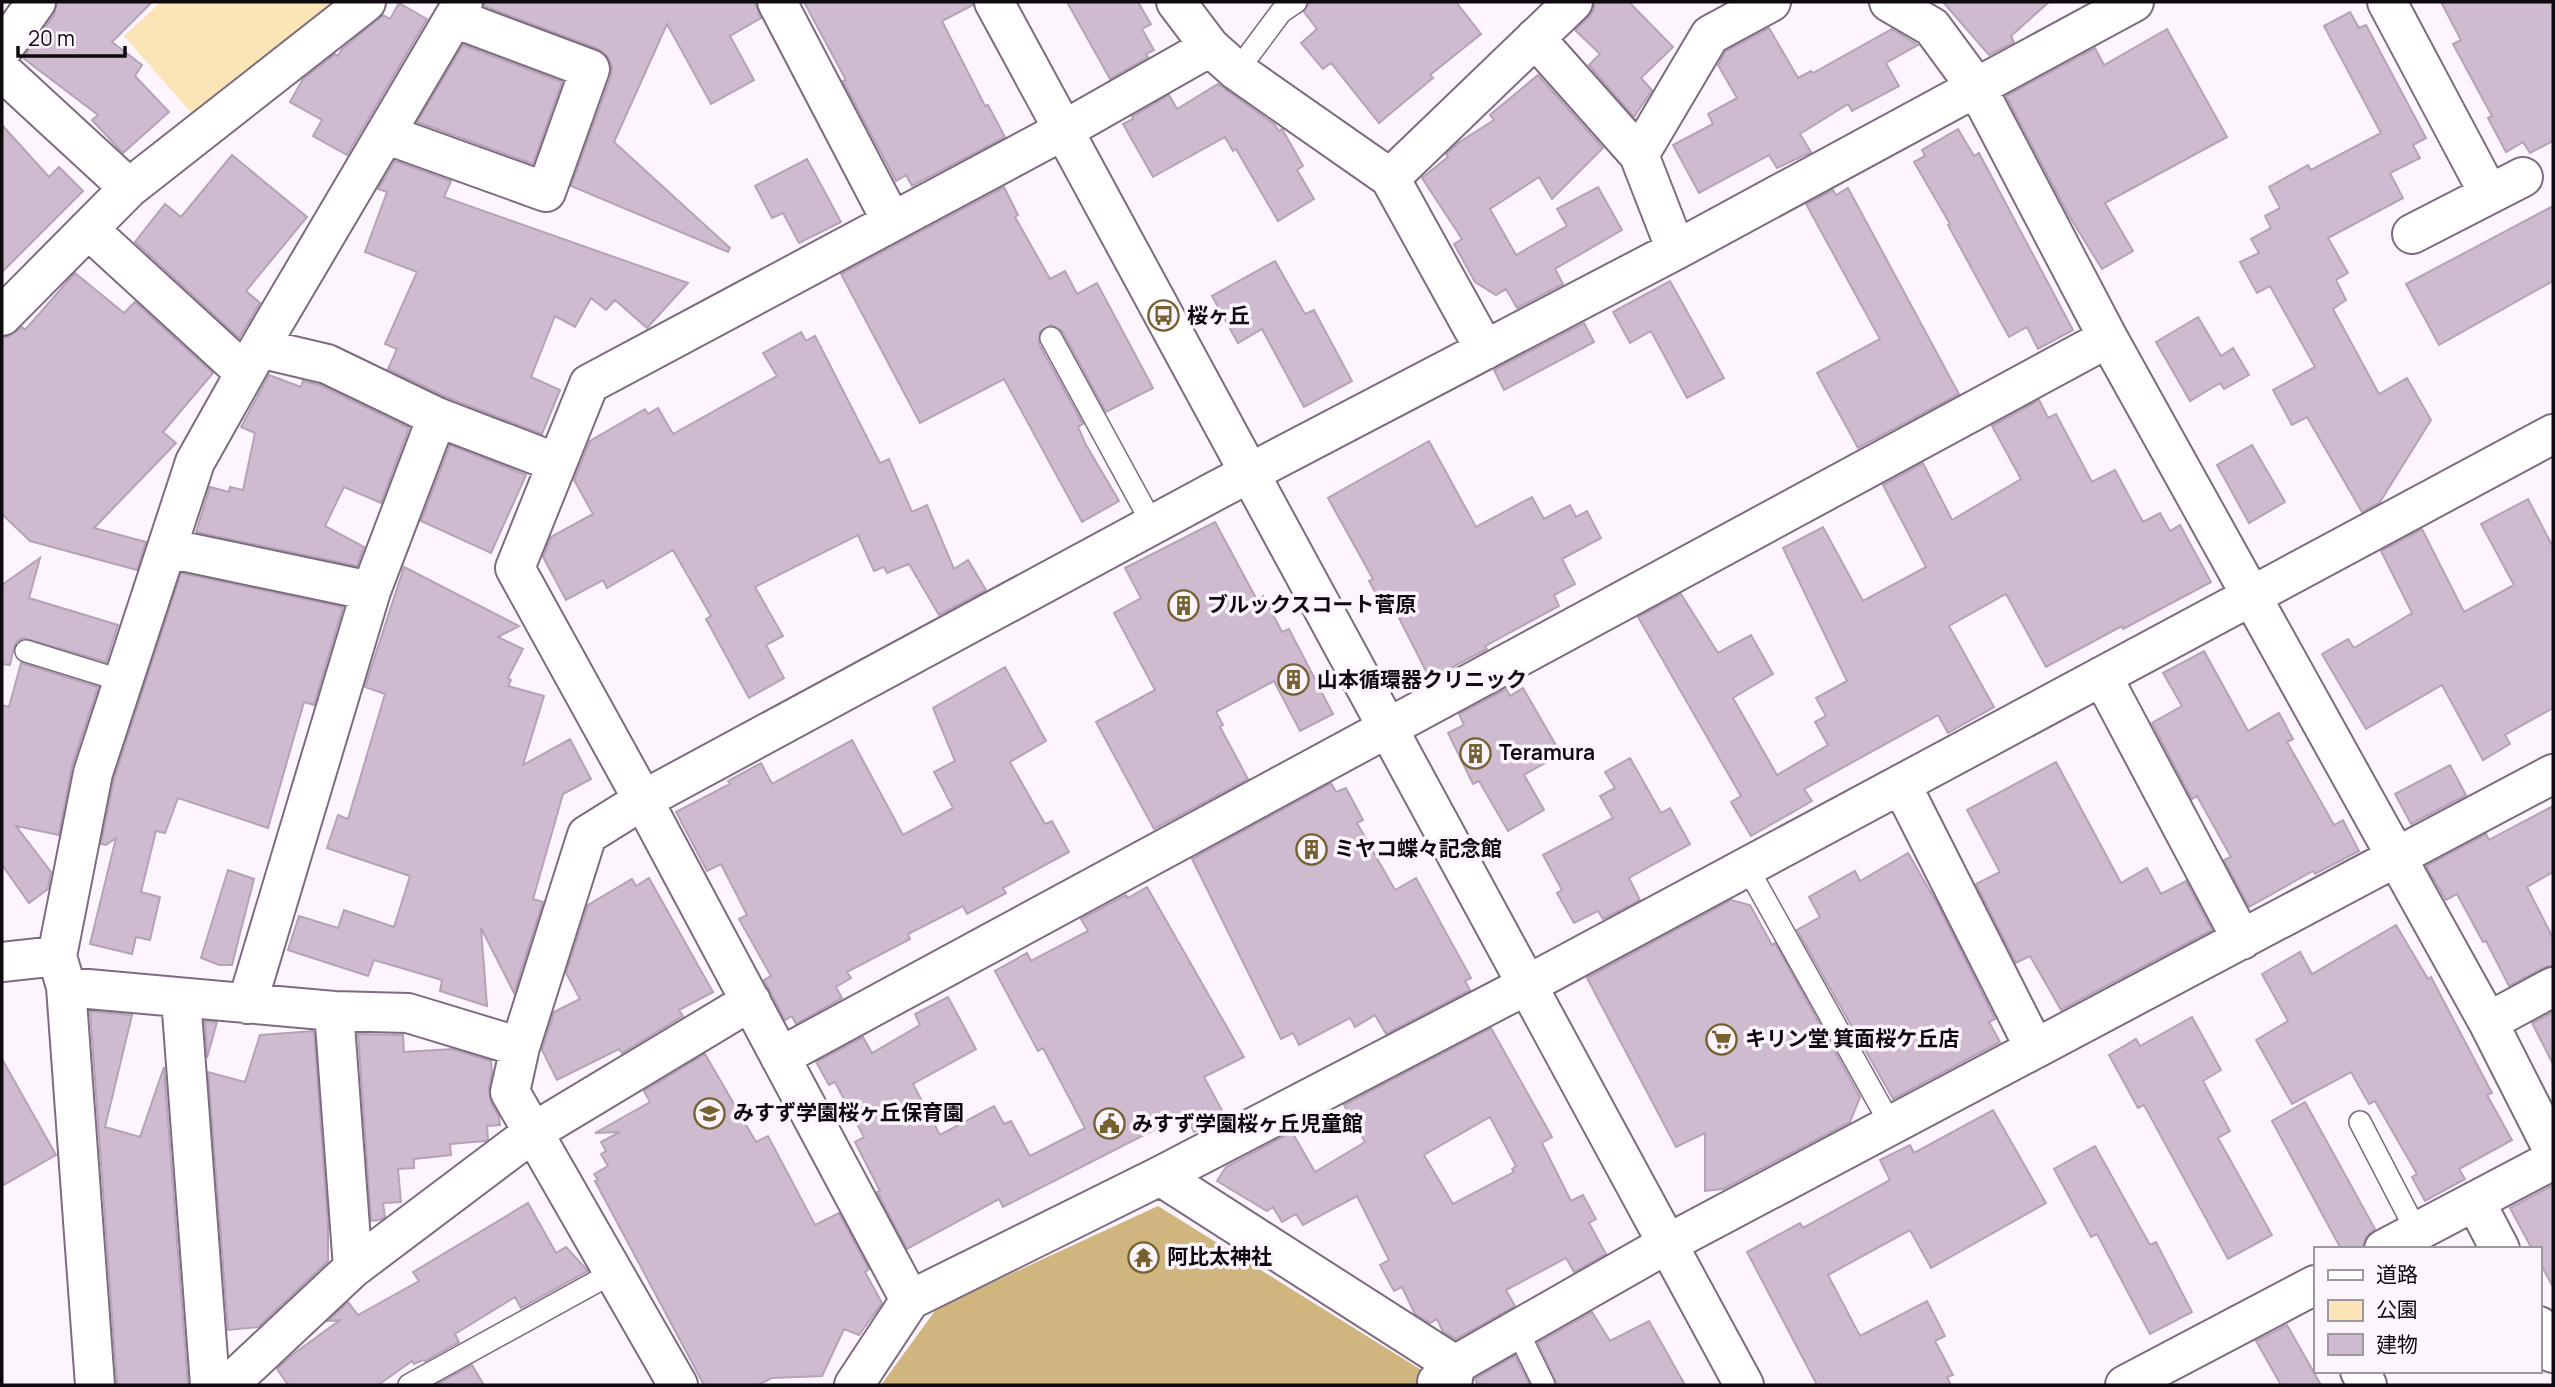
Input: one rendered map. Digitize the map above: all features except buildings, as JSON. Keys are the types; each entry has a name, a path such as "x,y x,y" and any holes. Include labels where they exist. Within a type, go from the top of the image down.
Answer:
{"street":[{"path":"2,50 36,2"},
{"path":"9,296 88,229 129,188 366,2"},
{"path":"777,2 892,222"},
{"path":"994,2 1744,1385"},
{"path":"1176,2 1223,59 1390,178 1485,350"},
{"path":"1390,178 1573,2"},
{"path":"1639,155 1710,35 1771,2"},
{"path":"1889,2 1932,27 1977,88 2108,338 2250,598 2488,1022 2553,1150"},
{"path":"2387,2 2489,194"},
{"path":"678,1385 535,1131 510,1092 520,1047 587,835 643,800 1250,473 1676,250 1977,88 2124,4"},
{"path":"95,1385 62,972 93,773 195,462 252,360 385,134 458,10 590,69 546,192 385,134"},
{"path":"1535,38 1639,155 1676,250"},
{"path":"910,1300 643,800 515,568 589,384 1064,130 1223,59"},
{"path":"2,71 129,188"},
{"path":"2412,234 2522,177"},
{"path":"88,229 252,360 327,364 437,418 557,463"},
{"path":"780,1057 2108,338"},
{"path":"247,1004 371,591 437,418"},
{"path":"854,1385 910,1300 1160,1176 1527,985 2102,676 2552,439"},
{"path":"167,548 371,591"},
{"path":"2102,676 2242,940"},
{"path":"1160,1176 1447,1378 1517,1330 1667,1244 2553,774"},
{"path":"1901,784 2035,1049"},
{"path":"2,962 181,998 334,1011 408,1013 520,1047"},
{"path":"2488,1022 2553,987"},
{"path":"181,998 211,1385"},
{"path":"228,1385 353,1268 535,1131 751,1001"},
{"path":"334,1011 353,1268"},
{"path":"2400,1240 2553,1160"},
{"path":"2475,1201 2499,1247"},
{"path":"2124,1385 2314,1286"},
{"path":"2541,1330 2553,1353"}],"lane":[{"path":"1223,59 1296,2"},
{"path":"1051,338 1153,525"},
{"path":"26,651 123,681"},
{"path":"1747,867 1891,1125"},
{"path":"2360,1122 2400,1240"},
{"path":"409,1385 614,1272"},
{"path":"1517,1330 1544,1385"}],"green space":[{"path":"161,2 340,2 193,115 124,36"}],"shaded area":[{"name":"阿比太神社","path":"1158,1206 1423,1371 1429,1385 881,1385 937,1308"}],"place":[{"name":"桜ヶ丘","path":"1164,316"},
{"name":"ブルックスコート菅原","path":"1184,605"},
{"name":"山本循環器クリニック","path":"1294,680"},
{"name":"Teramura","path":"1476,753"},
{"name":"ミヤコ蝶々記念館","path":"1311,849"},
{"name":"キリン堂 箕面桜ケ丘店","path":"1722,1039"},
{"name":"みすず学園桜ヶ丘保育園","path":"710,1113"},
{"name":"みすず学園桜ヶ丘児童館","path":"1109,1124"},
{"name":"阿比太神社","path":"1144,1257"}]}
